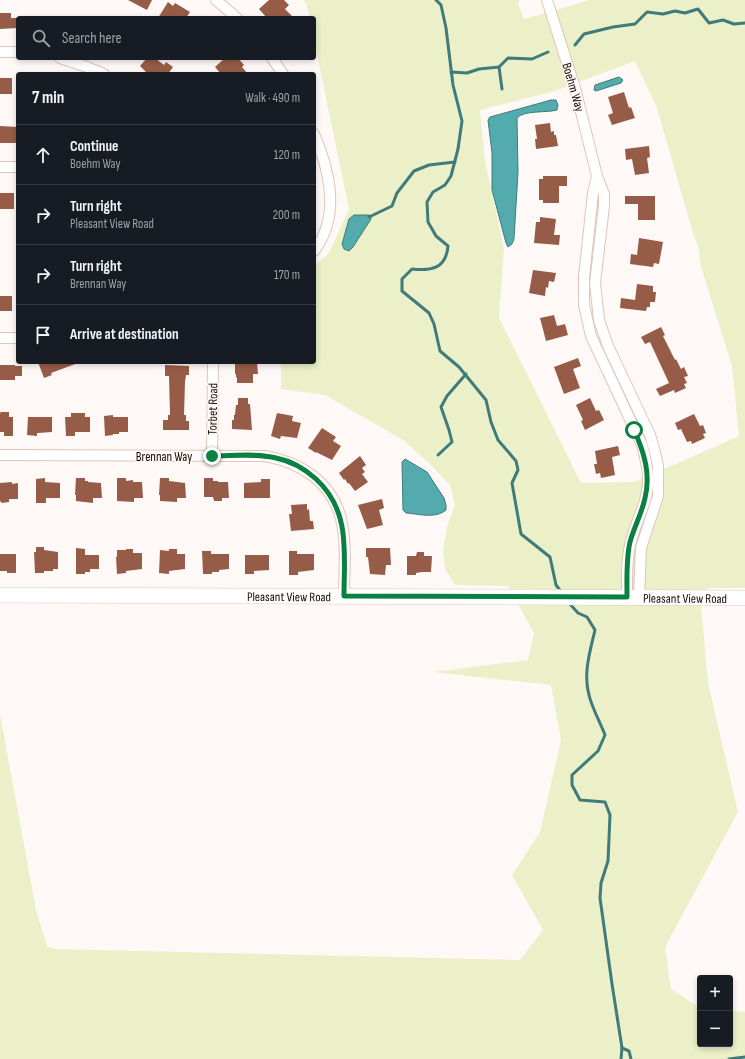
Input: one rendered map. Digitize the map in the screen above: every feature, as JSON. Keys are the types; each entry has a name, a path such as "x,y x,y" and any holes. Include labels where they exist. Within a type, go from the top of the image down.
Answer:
{"street":[{"path":"216,0 235,16"},
{"name":"Boehm Way","path":"547,0 575,88 597,176 604,194 595,283 599,320 604,337 650,435 655,452 659,480 657,499 641,548 633,597"},
{"path":"0,52 16,52"},
{"path":"66,60 99,72"},
{"path":"273,60 282,72"},
{"path":"316,140 324,162 331,197 330,215 325,232 316,248"},
{"path":"0,167 16,167"},
{"name":"Boehm Way","path":"597,176 593,193 583,287 584,305 594,343 642,445 646,458 648,480 646,496 630,542 628,554 633,597"},
{"path":"585,268 597,267"},
{"path":"594,343 604,337"},
{"path":"0,338 16,338"},
{"name":"Torbet Road","path":"212,456 213,364"},
{"name":"Brennan Way","path":"0,455 265,456 288,461 299,466 312,475 321,484 336,505 341,518 344,550 344,596"},
{"path":"646,496 657,499"},
{"name":"Pleasant View Road","path":"0,594 745,598"}],"green space":[{"path":"303,0 520,0 518,3 524,19 590,0 745,0 745,588 707,588 701,605 708,683 738,812 665,947 671,989 697,1006 697,1047 733,1047 733,1010 745,1012 745,1059 0,1059 0,714 36,910 47,946 55,949 520,960 543,930 512,875 540,832 561,740 551,685 432,672 528,660 534,633 508,586 455,585 445,569 443,550 447,527 455,505 450,485 427,461 403,440 325,395 281,389 281,364 316,364 316,264 329,253 349,209 316,50 316,16 309,16 306,3","holes":["635,61 657,108 692,230 699,248 700,264 732,366 739,436 655,473 648,444 643,435 651,475 633,482 581,483 499,318 504,248 485,161 480,110 555,91"]},
{"path":"598,195 594,249 592,251 591,250"}],"water":[{"path":"619,77 623,80 621,83 596,91 594,90 595,85"},
{"path":"551,100 556,100 558,105 557,110 520,115 517,118 518,172 514,239 512,244 508,247 492,190 492,153 488,120 490,117"},
{"path":"354,215 369,215 371,216 371,219 349,251 344,249 342,244 349,219"},
{"path":"405,459 427,472 444,498 446,510 442,513 427,515 406,513 403,510 402,462"}],"building":[{"path":"128,0 152,0 147,10"},
{"path":"269,0 284,0 289,5 285,9 292,16 265,16 259,9"},
{"path":"168,2 173,6 175,3 190,12 187,16 159,16"},
{"path":"0,13 11,13 11,18 16,18 16,28 0,29"},
{"path":"145,60 158,60 164,65 166,62 173,67 169,72 146,72 140,66"},
{"path":"223,60 240,60 244,65 242,67 246,72 219,72 215,67"},
{"path":"0,78 12,78 12,94 0,94"},
{"path":"624,92 629,108 631,107 635,118 612,125 608,115 613,113 608,97"},
{"path":"550,123 551,132 554,131 554,135 556,135 558,146 536,149 535,139 537,139 535,125"},
{"path":"0,126 16,127 16,143 0,143"},
{"path":"649,146 650,157 647,158 649,173 635,175 632,159 626,160 625,149"},
{"path":"543,176 567,176 567,186 559,186 559,203 543,203 543,200 539,200 539,179 543,179"},
{"path":"0,193 14,193 14,209 0,209"},
{"path":"625,196 655,196 655,220 638,220 638,204 625,204"},
{"path":"540,217 556,219 554,235 560,235 559,245 534,243 536,222 540,222"},
{"path":"639,238 663,242 659,264 654,263 653,267 630,264 631,254 637,255"},
{"path":"533,270 556,273 554,282 549,281 548,288 546,287 545,296 529,293"},
{"path":"637,284 653,286 653,292 656,292 655,302 650,302 650,307 647,307 646,311 620,308 621,298 635,300"},
{"path":"0,296 12,296 12,311 0,311"},
{"path":"554,315 557,326 565,324 568,335 546,341 540,318"},
{"path":"661,327 665,335 663,336 675,360 676,359 681,369 684,367 688,376 684,377 687,383 684,384 686,388 675,393 674,390 660,396 656,389 669,383 650,342 645,344 641,337"},
{"path":"578,358 581,366 573,369 580,388 564,394 554,367"},
{"path":"39,364 75,364 51,373 52,375 44,378"},
{"path":"235,364 257,364 258,374 253,374 253,383 237,383"},
{"path":"0,365 22,366 22,376 15,376 15,380 0,380"},
{"path":"165,365 189,366 189,375 186,375 185,382 184,415 186,415 186,421 189,421 189,430 163,430 163,420 168,420 168,415 170,415 169,376 165,376"},
{"path":"238,398 248,398 248,404 250,404 252,430 232,429 232,420 234,420 236,405 238,405"},
{"path":"590,398 596,411 599,410 604,420 585,430 581,421 583,420 576,405"},
{"path":"1,412 9,412 9,417 13,417 13,436 4,436 4,432 0,432"},
{"path":"71,413 85,413 85,417 90,417 90,432 75,432 75,436 66,436 65,417 71,417"},
{"path":"277,413 293,416 292,421 301,423 297,438 281,436 280,439 271,436"},
{"path":"694,414 700,426 703,425 706,433 703,434 705,438 692,444 691,441 687,442 681,429 678,430 675,423"},
{"path":"113,415 113,417 128,417 128,432 119,432 119,434 105,436 104,416"},
{"path":"28,417 52,417 52,432 37,433 37,436 27,435"},
{"path":"322,428 336,437 333,441 341,446 332,460 308,448"},
{"path":"618,446 620,455 612,457 615,475 601,478 600,473 596,474 594,464 597,464 595,451"},
{"path":"360,456 366,465 362,468 365,472 362,474 368,482 355,491 339,473"},
{"path":"45,478 45,482 60,483 60,498 46,498 46,503 36,503 36,479"},
{"path":"76,478 85,478 85,481 88,482 101,483 102,498 93,498 93,503 76,501"},
{"path":"117,478 126,478 126,481 133,480 133,482 142,482 143,498 134,498 134,502 117,501"},
{"path":"160,478 169,478 169,481 185,483 186,498 177,498 177,502 160,501"},
{"path":"204,478 213,478 213,481 218,482 228,482 229,498 222,498 222,501 214,501 213,497 204,497"},
{"path":"261,479 270,479 270,498 244,498 244,483 261,482"},
{"path":"12,482 12,484 18,483 18,499 9,499 9,502 2,503 0,501 0,483"},
{"path":"382,499 384,508 379,510 383,525 367,529 358,505"},
{"path":"307,504 310,521 313,521 314,529 291,531 289,514 292,514 291,505"},
{"path":"36,547 44,547 44,550 58,552 58,569 53,569 53,571 44,571 44,573 35,573 34,552 36,552"},
{"path":"76,548 85,549 85,555 99,555 99,569 90,569 90,572 85,572 85,574 76,574"},
{"path":"366,548 390,548 391,565 386,565 385,575 370,574 368,557 366,557"},
{"path":"133,549 133,553 142,553 142,569 117,574 117,550"},
{"path":"169,549 177,549 177,554 185,554 185,569 169,571 169,574 159,573 160,550 169,551"},
{"path":"202,551 211,551 211,554 229,554 229,569 219,570 219,572 212,572 212,574 203,574"},
{"path":"289,551 297,551 297,554 314,554 314,570 298,572 298,575 289,575"},
{"path":"417,552 424,552 424,556 432,556 431,572 407,575 407,556 416,556"},
{"path":"0,554 16,554 16,573 0,571"},
{"path":"245,555 269,555 269,570 254,571 254,574 245,574"}],"waterway":[{"path":"436,0 441,5 446,28 453,85 462,121 458,149 451,176 445,185 433,192 427,202 428,222 436,236 448,246 447,254 441,264 431,269 412,269 402,279 402,291 429,313 434,324 440,351 459,367 486,400 491,422 498,440 516,461 518,470 512,483 521,534 550,557 556,585 562,593"},
{"path":"575,45 584,34 613,27 635,24 647,12 663,14 675,11 685,13 698,9 709,23 723,20 734,24 745,23"},
{"path":"451,72 467,73 479,69 499,67 508,58 532,59 548,52"},
{"path":"499,67 502,89"},
{"path":"369,217 392,206 397,193 414,171 429,165 455,162"},
{"path":"438,455 452,442 441,407 447,396 466,374"},
{"path":"569,603 578,613 587,617 595,630 588,662 587,687 592,705 605,735 598,751 572,775 572,785 580,800 605,802 610,815 608,861 601,883 600,898 622,1048 621,1059"},
{"path":"622,1048 629,1051 631,1059"},
{"path":"729,1059 745,1057"}],"route":[{"path":"212,456 265,456 288,461 299,466 312,475 321,484 336,505 341,518 344,533 344,596 627,597 628,554 630,542 645,498 648,480 646,458 642,445 634,430"}]}
